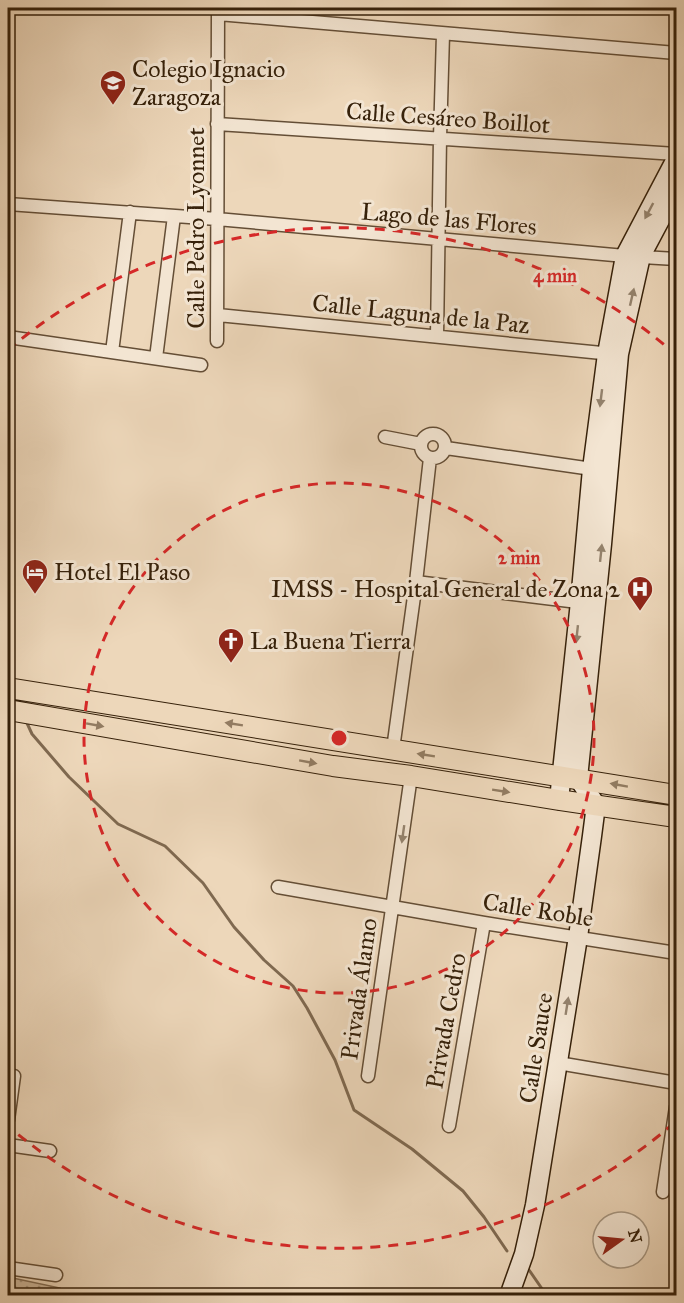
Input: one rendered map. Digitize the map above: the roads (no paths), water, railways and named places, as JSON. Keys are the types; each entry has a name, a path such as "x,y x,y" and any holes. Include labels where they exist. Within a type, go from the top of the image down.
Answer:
{"main road":[{"path":"8,688 676,795"},
{"path":"8,710 323,764 676,817"}],"street":[{"path":"218,11 443,34 676,53"},
{"name":"Calle Pedro Lyonnet","path":"217,341 218,11"},
{"path":"437,336 443,34"},
{"name":"Calle Cesáreo Boillot","path":"218,124 676,154"},
{"path":"559,800 570,777 613,354 633,256 676,159"},
{"path":"633,256 676,190"},
{"name":"Lago de las Flores","path":"8,204 217,219 676,259"},
{"path":"112,352 130,212"},
{"path":"156,358 174,216"},
{"name":"Calle Laguna de la Paz","path":"218,315 613,354"},
{"path":"8,337 201,365"},
{"path":"433,434 441,436 446,448 440,457 430,458 423,453 421,444 425,437 433,434"},
{"path":"385,437 421,444"},
{"path":"446,448 601,471"},
{"path":"393,749 430,458"},
{"path":"416,582 588,603"},
{"name":"Privada Álamo","path":"368,1076 411,776"},
{"path":"570,777 596,806"},
{"name":"Calle Sauce","path":"509,1296 528,1239 578,938 596,806"},
{"name":"Calle Roble","path":"278,886 392,908 676,953"},
{"name":"Privada Cedro","path":"449,1126 484,923"},
{"path":"558,1064 676,1083"},
{"path":"8,1120 14,1076"},
{"path":"663,1192 676,1107"},
{"path":"8,1145 50,1152"},
{"path":"8,1268 56,1275"}],"waterway":[{"path":"26,721 32,734 69,777 118,824 165,846 203,883 234,927 264,960 293,986 335,1060 354,1110 412,1149 463,1191 507,1251"},
{"path":"529,1270 547,1296"}],"place":[{"name":"Colegio Ignacio Zaragoza","path":"113,106"},
{"name":"Hotel El Paso","path":"35,595"},
{"name":"IMSS - Hospital General de Zona 2","path":"640,612"},
{"name":"La Buena Tierra","path":"231,664"}]}
